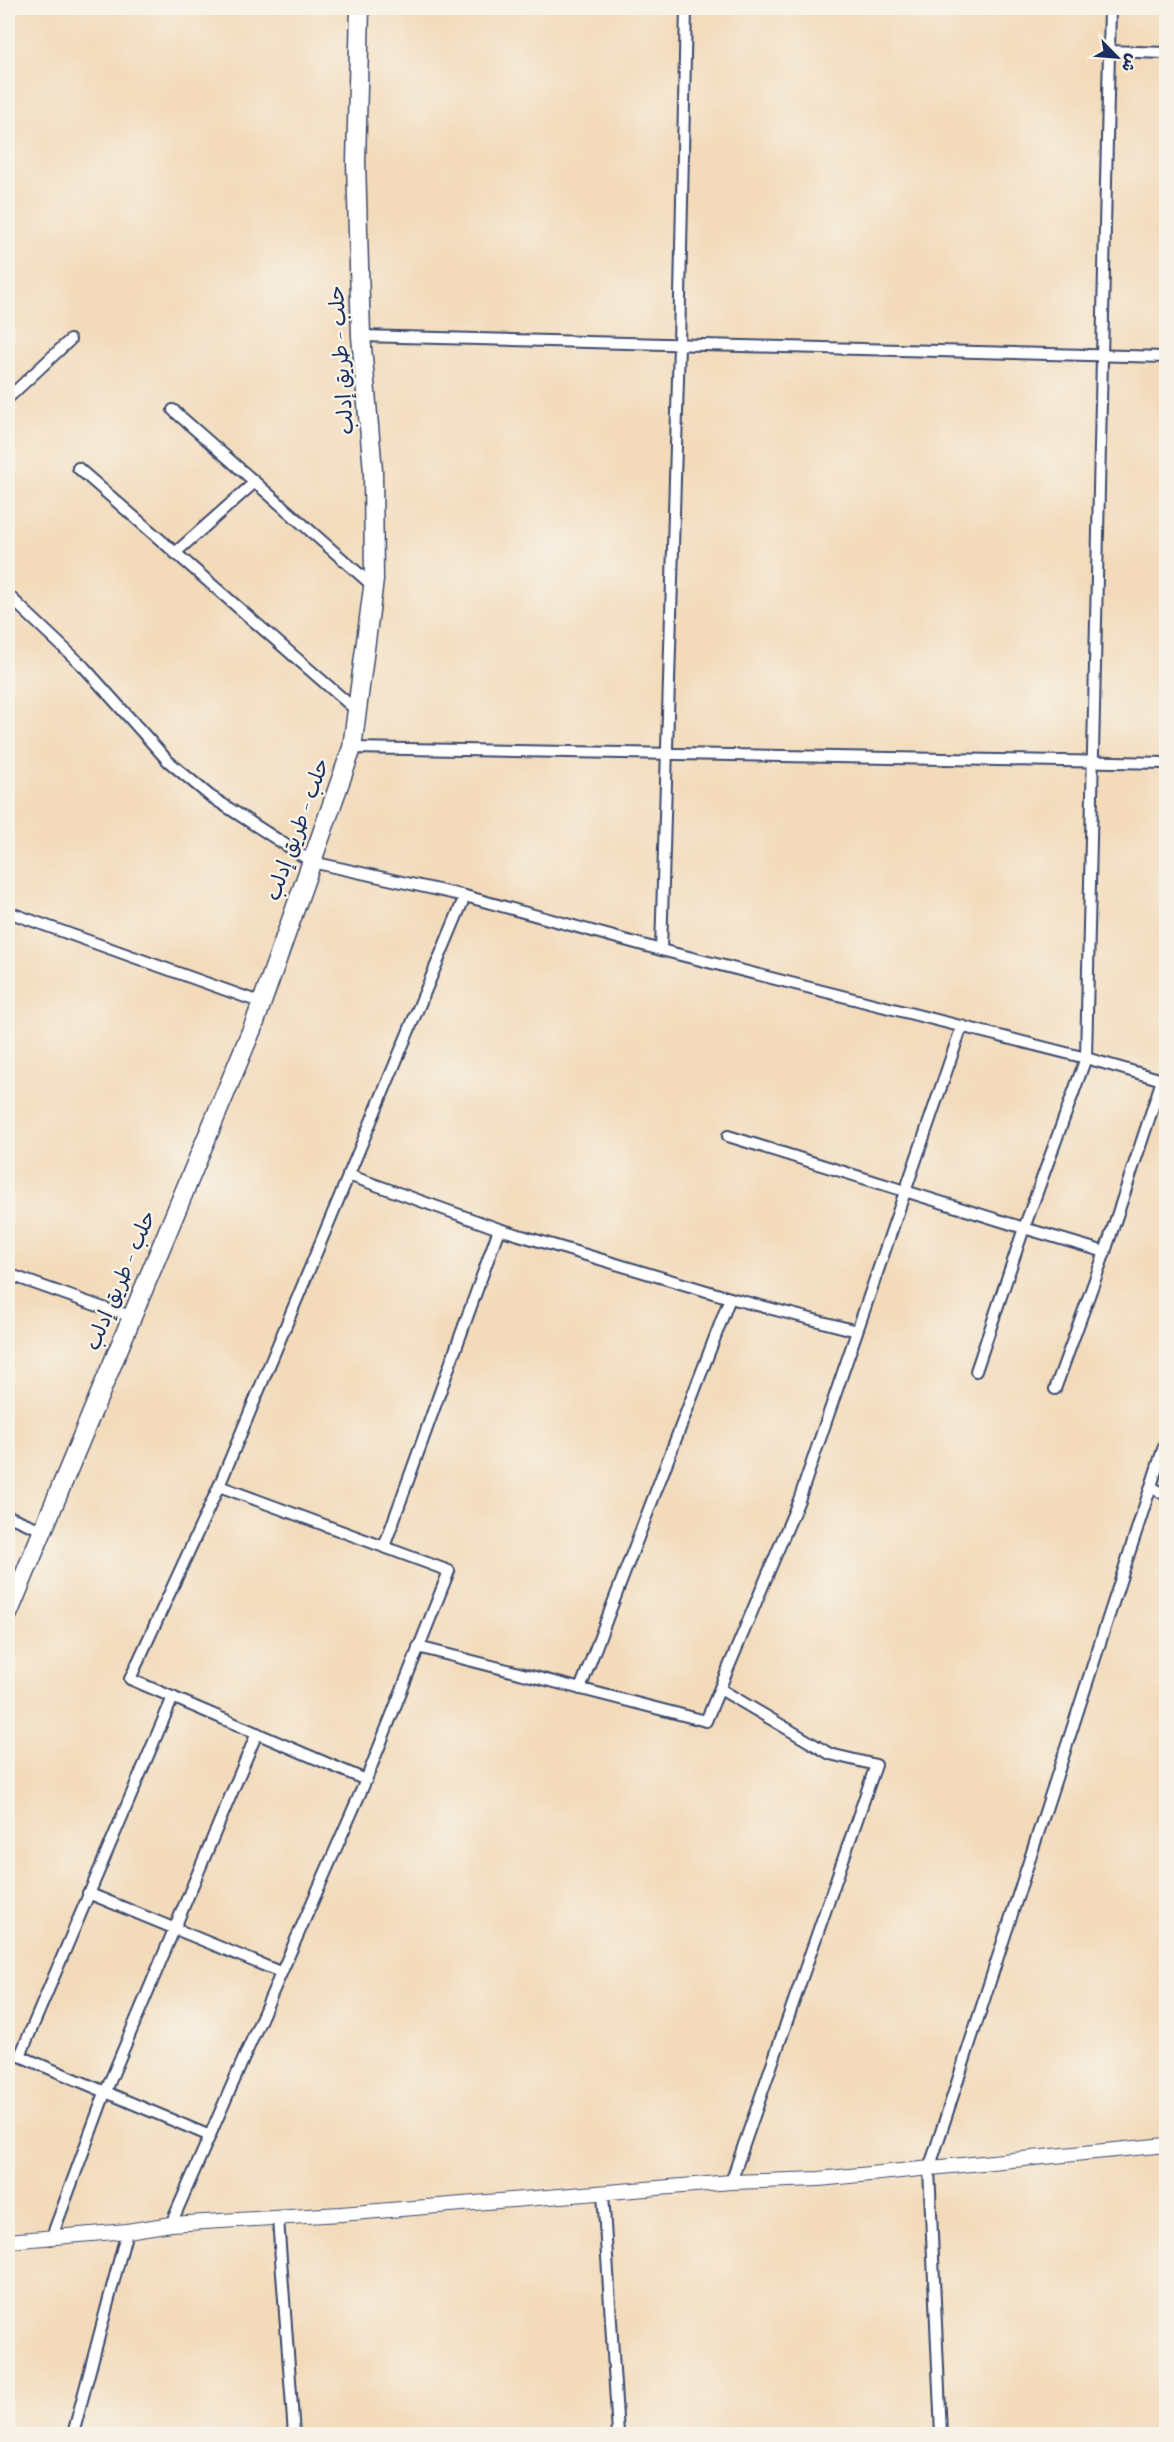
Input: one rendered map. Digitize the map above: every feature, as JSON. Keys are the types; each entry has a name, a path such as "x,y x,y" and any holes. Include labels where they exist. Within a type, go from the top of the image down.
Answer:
{"highway":[{"name":"حلب - طريق إدلب","path":"8,1614 262,1003 352,748 374,586 373,471 361,336 356,162 360,8"}],"street":[{"path":"661,950 679,345 686,8"},
{"path":"976,1371 1024,1228 1086,1058 1110,8"},
{"path":"1108,51 1167,53"},
{"path":"361,336 1167,357"},
{"path":"8,398 70,340"},
{"path":"173,410 374,586"},
{"path":"78,468 357,711"},
{"path":"175,553 255,482"},
{"path":"8,595 84,667 168,761 210,796 312,862 465,896 661,950 1086,1058 1164,1081 1055,1389"},
{"path":"352,748 1167,763"},
{"path":"366,1780 130,1679 219,1486 465,896"},
{"path":"8,912 262,1003"},
{"path":"418,1647 706,1721 799,1500 962,1026"},
{"path":"728,1136 1105,1252"},
{"path":"348,1175 499,1229 730,1298 857,1330"},
{"path":"384,1547 499,1229"},
{"path":"8,1274 115,1312 132,1315"},
{"path":"580,1689 730,1298"},
{"path":"941,2434 929,2169 1167,1440"},
{"path":"171,2224 366,1780 449,1571 219,1486"},
{"path":"1151,1487 1167,1495"},
{"path":"8,1516 42,1530"},
{"path":"720,1689 830,1754 876,1765 731,2182"},
{"path":"173,1697 20,2056 210,2136"},
{"path":"51,2239 105,2093 257,1733"},
{"path":"88,1893 280,1972"},
{"path":"8,2241 51,2239 171,2224 278,2218 731,2182 819,2179 1167,2145"},
{"path":"603,2192 618,2434"},
{"path":"278,2218 294,2434"},
{"path":"73,2434 127,2231"}]}
